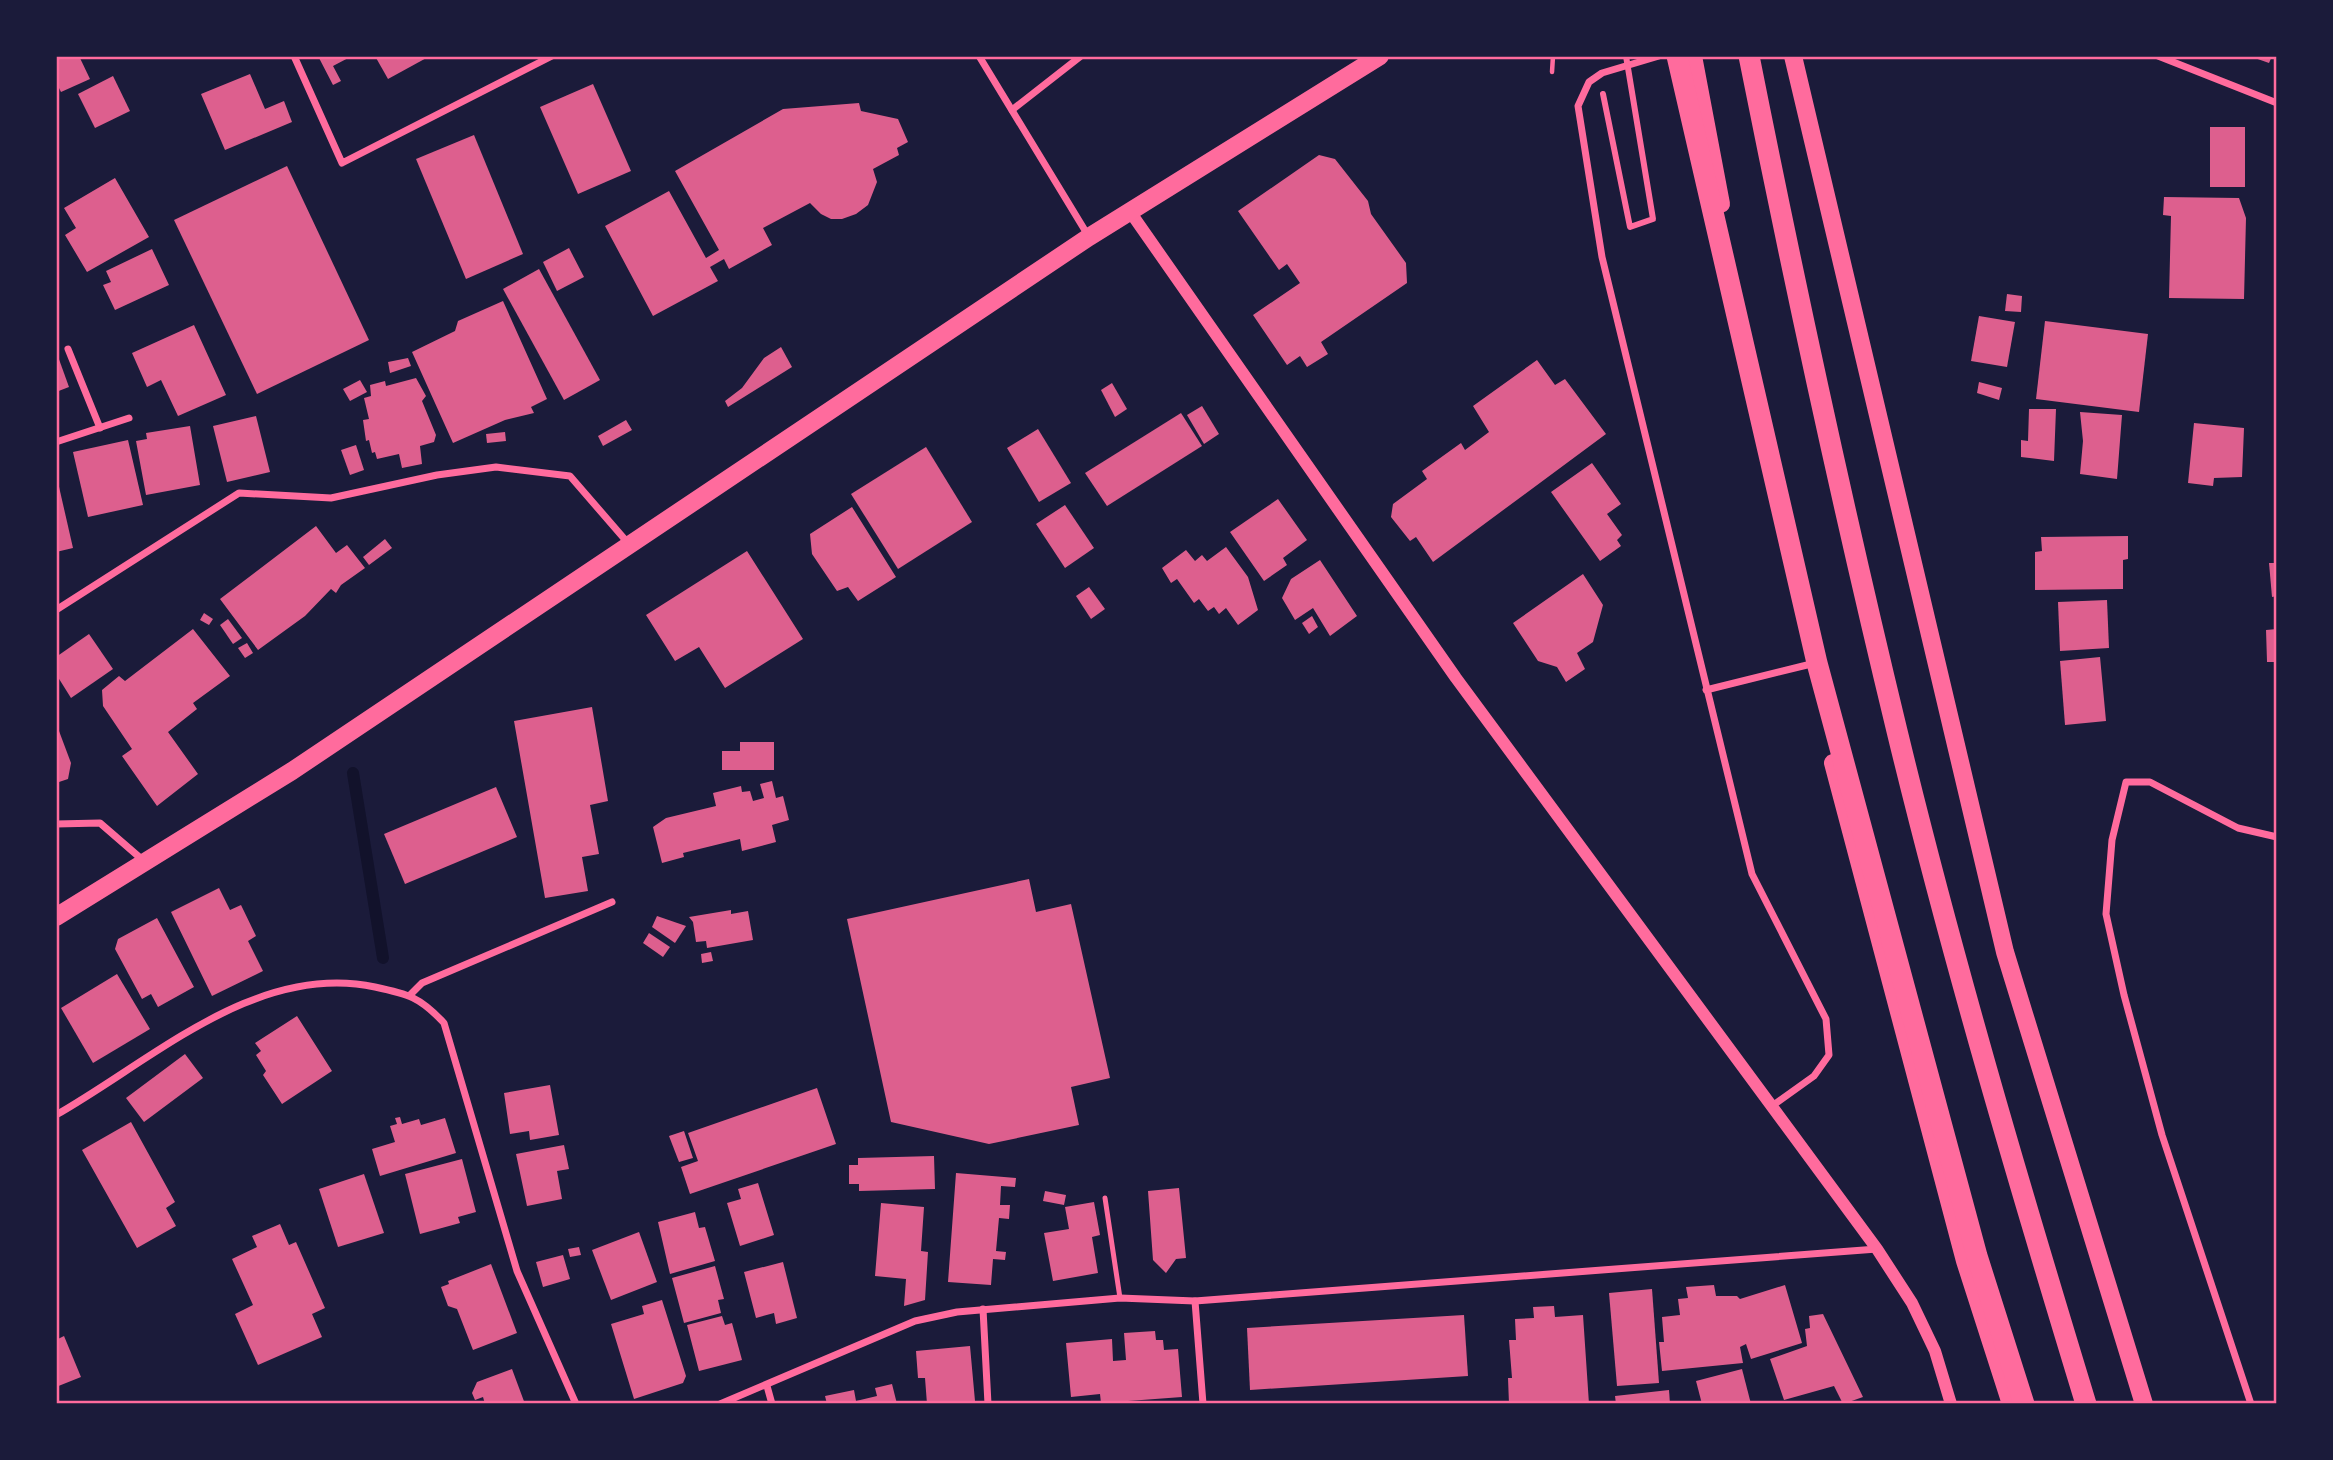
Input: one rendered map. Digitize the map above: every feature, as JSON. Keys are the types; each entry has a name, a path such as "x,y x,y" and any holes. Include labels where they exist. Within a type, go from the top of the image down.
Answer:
{"highway":[{"path":"1677,56 1817,663 1977,1256 2024,1404"},
{"path":"1749,56 1793,275 1898,733 2014,1167 2086,1404"}],"main road":[{"path":"56,917 292,771 1089,237 1380,56"},
{"path":"1693,56 1807,665 1965,1261 2011,1404"},
{"path":"1793,56 2005,952 2144,1404"}],"street":[{"path":"294,56 342,163 552,56"},
{"path":"979,56 1089,237"},
{"path":"1012,110 1081,56"},
{"path":"1603,94 1630,228 1653,219 1626,56"},
{"path":"1659,56 1602,72 1590,82 1578,106 1602,257 1752,874 1826,1019 1829,1055 1814,1076 1772,1106"},
{"path":"2158,56 2277,103"},
{"path":"1130,213 1456,678 1877,1249 1912,1303 1935,1351 1950,1404"},
{"path":"68,349 100,428"},
{"path":"56,442 129,418"},
{"path":"56,610 239,493 331,498 437,475 496,467 570,476 628,544"},
{"path":"1706,690 1807,665"},
{"path":"2250,1404 2162,1135 2124,995 2106,914 2112,840 2126,782 2150,782 2238,828 2277,838"},
{"path":"56,824 100,823 146,862"},
{"path":"411,995 422,984 612,902"},
{"path":"56,1115 199,1024 276,992 320,981 346,981 411,995 428,1006 444,1023 517,1271 576,1404"},
{"path":"720,1404 915,1321 983,1309 1120,1298 1195,1301 1877,1249"},
{"path":"1195,1301 1203,1404"},
{"path":"983,1309 988,1404"},
{"path":"767,1386 772,1404"}],"lane":[{"path":"1105,1198 1120,1298"}],"path":[{"path":"1552,72 1553,56"}],"building":[{"path":"56,56 79,56 90,79 61,92 56,82"},
{"path":"318,56 352,56 333,66 341,81 333,85"},
{"path":"375,56 430,56 388,79"},
{"path":"2249,56 2272,56 2269,63"},
{"path":"250,74 265,109 284,101 292,122 225,150 201,94"},
{"path":"113,76 130,111 95,128 78,94"},
{"path":"593,84 631,171 578,194 540,107"},
{"path":"859,103 861,111 898,119 908,142 897,148 899,155 873,169 877,182 868,205 856,214 842,219 831,219 810,203 763,228 772,245 729,269 724,259 710,267 718,281 653,316 605,226 669,191 706,258 719,250 675,171 783,109"},
{"path":"2210,127 2245,127 2245,187 2210,187"},
{"path":"474,135 523,254 466,279 416,159"},
{"path":"1319,155 1335,159 1368,201 1371,214 1406,263 1407,283 1321,342 1328,354 1307,367 1300,356 1287,365 1253,315 1300,283 1287,264 1279,270 1238,211"},
{"path":"287,166 369,340 257,394 174,220"},
{"path":"115,178 149,237 87,272 65,235 76,228 64,208"},
{"path":"2164,197 2239,198 2246,218 2244,299 2169,298 2171,216 2163,215"},
{"path":"569,248 584,277 557,291 543,262"},
{"path":"152,249 169,285 115,310 103,285 111,282 106,271"},
{"path":"539,269 600,380 564,400 503,289"},
{"path":"2007,294 2022,296 2021,312 2005,311"},
{"path":"503,301 547,399 531,407 534,413 505,420 453,443 412,352 455,331 458,321"},
{"path":"1979,316 2015,322 2007,367 1971,361"},
{"path":"2045,321 2148,334 2139,412 2036,399"},
{"path":"194,325 226,395 178,416 161,380 147,387 132,353"},
{"path":"781,347 792,367 728,407 725,401 742,388 764,358"},
{"path":"56,351 69,387 56,392"},
{"path":"408,358 411,366 390,373 388,362"},
{"path":"1537,360 1555,385 1565,379 1606,434 1433,562 1416,537 1410,541 1391,517 1393,504 1427,479 1422,471 1461,443 1465,450 1489,432 1473,406"},
{"path":"416,378 426,396 422,401 436,435 434,442 420,446 422,464 402,468 399,454 377,459 375,452 372,453 369,440 366,441 363,420 369,419 364,398 371,396 370,385 385,381 386,386"},
{"path":"360,380 367,392 350,401 343,389"},
{"path":"1979,382 2002,388 1999,400 1977,393"},
{"path":"1112,383 1127,409 1115,417 1101,390"},
{"path":"1202,406 1219,434 1204,444 1187,415"},
{"path":"2029,409 2056,409 2054,461 2021,457 2021,440 2028,441"},
{"path":"2080,412 2122,415 2117,479 2080,474 2083,441"},
{"path":"1181,413 1202,446 1107,506 1085,473"},
{"path":"256,416 270,472 227,482 213,426"},
{"path":"626,420 632,430 603,446 598,436"},
{"path":"2194,423 2244,428 2242,477 2214,478 2213,486 2188,483"},
{"path":"190,426 200,485 146,495 136,441 147,439 146,433"},
{"path":"1038,429 1071,483 1039,502 1007,448"},
{"path":"505,432 506,441 487,443 486,434"},
{"path":"128,440 143,505 88,517 73,452"},
{"path":"356,445 364,470 350,475 341,450"},
{"path":"926,447 972,522 898,569 851,494"},
{"path":"1592,463 1621,504 1607,514 1622,535 1617,540 1621,546 1600,561 1551,492"},
{"path":"56,479 73,548 56,552"},
{"path":"1278,499 1307,540 1283,558 1287,565 1264,581 1230,532"},
{"path":"1065,505 1094,548 1065,568 1036,524"},
{"path":"852,507 896,577 858,601 848,587 837,591 812,554 810,534"},
{"path":"316,526 336,553 347,545 365,568 341,585 336,593 331,589 305,616 258,650 220,599"},
{"path":"2128,536 2128,559 2123,560 2123,589 2035,590 2035,552 2042,551 2041,537"},
{"path":"385,539 392,548 369,565 363,557"},
{"path":"1226,547 1248,577 1258,610 1238,625 1226,608 1219,614 1214,607 1208,611 1199,599 1194,603 1177,579 1171,583 1162,568 1186,550 1195,561 1202,555 1207,561"},
{"path":"747,551 803,639 725,688 699,647 675,661 646,615"},
{"path":"1320,560 1357,616 1330,636 1313,608 1295,620 1282,598 1291,579"},
{"path":"2269,563 2277,563 2277,596 2272,597"},
{"path":"1583,574 1603,605 1593,642 1577,653 1585,669 1566,682 1557,667 1538,661 1513,623"},
{"path":"1089,587 1105,609 1091,619 1076,596"},
{"path":"2107,600 2109,648 2060,651 2058,602"},
{"path":"204,613 213,619 209,625 200,620"},
{"path":"1312,616 1318,627 1309,634 1302,623"},
{"path":"228,619 242,638 233,644 220,625"},
{"path":"193,629 230,676 193,703 197,709 168,732 198,774 157,806 122,756 132,749 103,706 102,690 119,676 125,681"},
{"path":"2277,629 2277,662 2267,662 2266,630"},
{"path":"89,634 113,669 71,698 56,674 56,657"},
{"path":"247,643 253,653 245,658 238,648"},
{"path":"2100,657 2106,721 2065,725 2060,661"},
{"path":"592,707 608,801 590,805 599,854 582,857 588,891 545,898 514,721"},
{"path":"56,723 71,763 68,779 56,783"},
{"path":"740,742 774,742 774,770 722,770 722,751 740,751"},
{"path":"772,781 776,798 783,796 789,820 772,825 776,842 742,851 740,839 683,853 684,857 662,863 653,827 666,818 716,806 713,793 741,786 742,792 750,791 753,801 764,798 760,784"},
{"path":"496,787 517,837 405,884 384,834"},
{"path":"1029,879 1036,912 1071,904 1110,1078 1071,1087 1079,1125 989,1144 891,1122 847,919"},
{"path":"219,888 230,910 241,905 256,936 248,941 263,971 212,996 171,912"},
{"path":"731,910 731,914 748,911 753,940 707,948 706,941 696,942 693,922 689,917"},
{"path":"657,916 686,926 675,943 652,927"},
{"path":"157,918 194,987 158,1007 151,994 142,999 115,949 118,939"},
{"path":"649,933 670,947 663,957 643,943"},
{"path":"711,952 713,961 702,963 701,954"},
{"path":"117,974 150,1029 93,1063 61,1008"},
{"path":"297,1016 332,1071 282,1104 263,1075 266,1071 256,1055 261,1051 255,1043"},
{"path":"185,1054 203,1078 144,1122 126,1098"},
{"path":"550,1085 559,1135 530,1140 529,1131 510,1134 504,1093"},
{"path":"817,1088 836,1144 690,1194 681,1167 698,1161 688,1133"},
{"path":"400,1117 402,1124 419,1119 421,1125 445,1118 456,1153 380,1176 372,1149 395,1142 390,1126 397,1124 395,1118"},
{"path":"131,1122 175,1202 166,1208 176,1226 137,1248 82,1150"},
{"path":"684,1131 693,1158 679,1162 669,1136"},
{"path":"564,1145 569,1169 557,1171 562,1199 527,1206 516,1154"},
{"path":"934,1156 935,1189 859,1191 859,1184 849,1184 849,1165 858,1165 858,1158"},
{"path":"462,1159 476,1212 458,1217 460,1223 420,1234 405,1174"},
{"path":"956,1173 1016,1178 1015,1187 1001,1186 1000,1205 1010,1205 1009,1219 999,1218 996,1251 1006,1252 1005,1260 993,1259 991,1285 948,1282"},
{"path":"364,1174 384,1233 338,1247 319,1189"},
{"path":"758,1183 774,1235 740,1246 727,1203 741,1199 738,1189"},
{"path":"1179,1188 1186,1258 1176,1259 1166,1273 1153,1260 1148,1191"},
{"path":"1045,1191 1066,1195 1064,1205 1043,1201"},
{"path":"1094,1202 1100,1235 1092,1237 1098,1273 1053,1281 1044,1233 1069,1229 1065,1207"},
{"path":"881,1203 924,1207 921,1251 928,1252 925,1300 904,1306 906,1279 875,1276"},
{"path":"695,1212 699,1228 705,1227 715,1261 670,1274 658,1222"},
{"path":"280,1224 289,1245 296,1242 325,1308 312,1314 322,1337 258,1365 235,1314 253,1305 232,1259 257,1247 252,1236"},
{"path":"639,1232 657,1282 611,1300 592,1250"},
{"path":"579,1247 581,1255 570,1257 568,1249"},
{"path":"563,1255 570,1279 543,1287 536,1262"},
{"path":"783,1262 797,1318 776,1324 774,1313 756,1318 744,1272"},
{"path":"491,1264 517,1333 473,1350 457,1309 448,1306 441,1287 449,1284 448,1281"},
{"path":"715,1266 724,1299 718,1300 721,1313 684,1323 672,1278"},
{"path":"1714,1285 1716,1296 1737,1296 1740,1299 1785,1285 1802,1343 1751,1359 1746,1344 1740,1347 1743,1363 1662,1371 1659,1342 1664,1342 1662,1317 1680,1315 1678,1299 1688,1298 1686,1287"},
{"path":"1652,1289 1659,1383 1617,1386 1609,1293"},
{"path":"662,1300 686,1376 683,1383 634,1399 611,1324 644,1314 642,1306"},
{"path":"1554,1306 1555,1317 1583,1315 1589,1404 1509,1404 1508,1378 1512,1378 1509,1340 1516,1340 1515,1319 1534,1318 1533,1307"},
{"path":"1823,1314 1863,1397 1843,1404 1834,1386 1784,1400 1770,1359 1807,1346 1805,1329 1810,1328 1809,1316"},
{"path":"1464,1315 1468,1376 1250,1390 1247,1328"},
{"path":"722,1316 725,1325 732,1323 742,1360 699,1371 687,1325"},
{"path":"1155,1331 1156,1340 1163,1340 1164,1350 1178,1349 1182,1397 1101,1403 1100,1394 1071,1397 1066,1343 1112,1339 1113,1361 1126,1360 1124,1333"},
{"path":"64,1336 81,1377 56,1387 56,1340"},
{"path":"970,1346 975,1401 927,1404 925,1378 918,1378 916,1351"},
{"path":"512,1369 525,1404 485,1404 483,1397 475,1400 472,1393 477,1382"},
{"path":"1742,1369 1751,1404 1702,1404 1696,1381"},
{"path":"892,1384 897,1404 827,1404 825,1396 854,1390 856,1401 877,1396 875,1388"},
{"path":"1669,1390 1670,1404 1616,1404 1615,1396"}],"waterway":[{"path":"353,773 383,958"}]}
